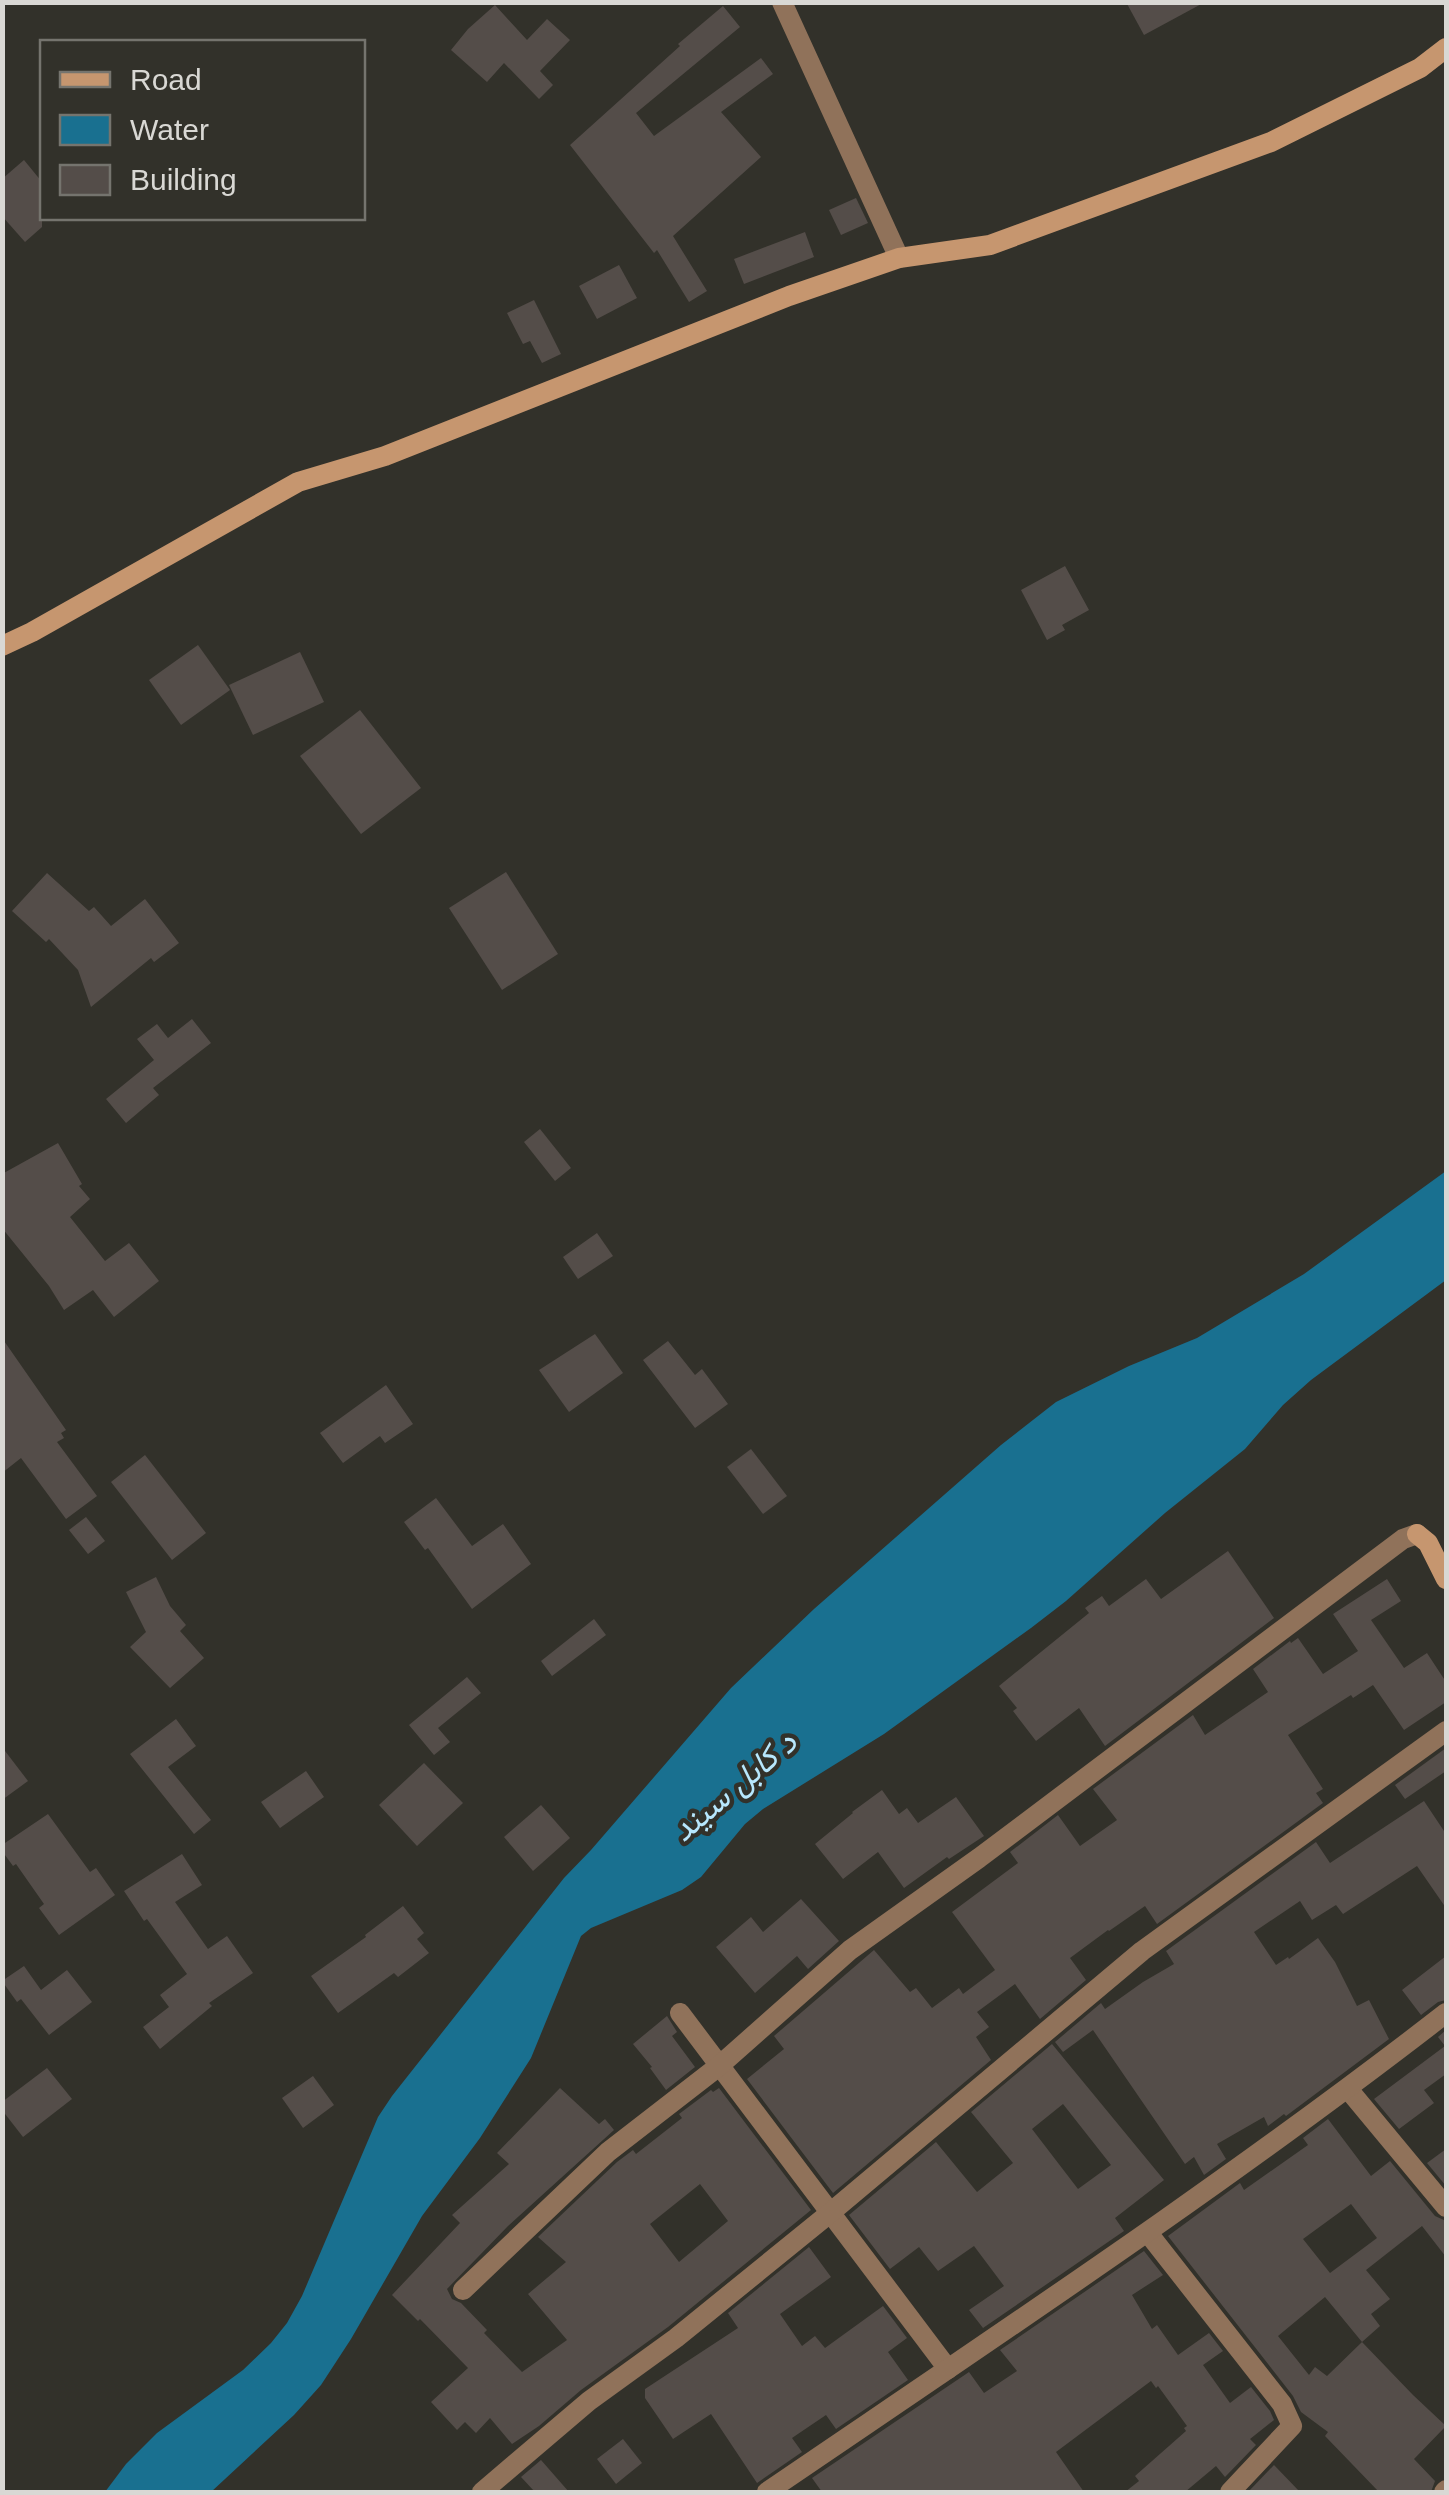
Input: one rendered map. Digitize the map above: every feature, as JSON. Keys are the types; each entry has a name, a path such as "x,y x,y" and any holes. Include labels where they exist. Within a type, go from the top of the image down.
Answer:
{"street":[{"path":"782,2 899,258"},
{"path":"2,646 298,482 385,456 788,296 899,258 990,244 1272,142 1420,68 1446,48"},
{"path":"463,2290 608,2152 719,2066 850,1950 979,1858 1404,1538 1417,1534 1428,1543 1446,1579"},
{"path":"482,2492 589,2402 676,2338 830,2213 1142,1951 1446,1731"},
{"path":"767,2492 1148,2233 1446,2013"},
{"path":"680,2014 948,2369"},
{"path":"1348,2089 1446,2207"},
{"path":"1148,2233 1282,2404 1292,2426 1230,2492"}],"water":[{"name":"د کابل سيند","path":"1446,1171 1446,1280 1311,1380 1245,1449 1031,1628 884,1734 763,1809 745,1824 701,1877 682,1890 591,1928 581,1936 531,2058 480,2138 422,2216 321,2385 294,2415 211,2492 105,2492 157,2433 243,2370 287,2323 378,2117 392,2096 564,1878 731,1688 814,1609 1001,1445 1056,1402 1197,1338 1304,1274"}],"building":[{"path":"1126,2 1205,2 1144,35"},
{"path":"495,5 527,40 547,19 570,40 540,71 553,85 539,99 504,63 487,82 451,50"},
{"path":"723,6 740,27 636,113 654,136 761,58 773,74 721,112 761,157 673,236 707,291 689,302 657,250 654,253 570,145"},
{"path":"24,160 40,180 42,227 25,242 2,216 2,179"},
{"path":"856,198 868,223 841,235 829,210"},
{"path":"805,232 814,257 744,284 734,259"},
{"path":"619,265 637,298 597,319 579,286"},
{"path":"534,300 561,354 542,363 530,341 523,344 507,313"},
{"path":"1065,566 1089,610 1062,625 1065,630 1047,640 1021,590"},
{"path":"198,645 230,690 181,725 149,680"},
{"path":"300,652 324,702 253,735 229,685"},
{"path":"360,710 421,788 361,834 300,756"},
{"path":"506,872 558,954 502,990 449,908"},
{"path":"47,873 89,911 94,907 111,926 145,899 179,943 154,962 151,958 91,1007 78,970 49,939 46,942 12,911"},
{"path":"192,1019 211,1043 153,1088 159,1095 126,1123 106,1099 154,1060 137,1039 157,1024 168,1038"},
{"path":"540,1129 571,1168 555,1181 524,1142"},
{"path":"58,1143 82,1184 79,1186 90,1199 70,1217 105,1261 129,1243 159,1281 114,1317 93,1290 64,1310 2,1228 2,1174"},
{"path":"597,1233 613,1256 578,1279 563,1257"},
{"path":"595,1334 623,1373 569,1412 539,1370"},
{"path":"2,1338 66,1430 61,1433 64,1438 57,1442 97,1496 66,1519 21,1458 2,1473"},
{"path":"668,1341 695,1375 702,1369 728,1404 695,1428 643,1360"},
{"path":"386,1385 413,1424 385,1443 380,1436 343,1463 320,1433"},
{"path":"751,1449 787,1496 763,1514 727,1467"},
{"path":"145,1455 206,1533 172,1560 111,1482"},
{"path":"436,1498 472,1546 503,1524 531,1564 472,1609 404,1522"},
{"path":"86,1517 105,1541 88,1554 69,1530"},
{"path":"1228,1551 1274,1618 1105,1746 1079,1708 1036,1741 999,1686 1089,1613 1085,1608 1102,1596 1109,1606 1146,1579 1161,1599"},
{"path":"156,1577 170,1606 186,1625 180,1631 204,1658 170,1688 130,1647 146,1632 126,1592"},
{"path":"1387,1579 1401,1601 1371,1620 1404,1668 1427,1653 1446,1682 1446,1702 1404,1730 1373,1685 1288,1735 1323,1789 1316,1793 1323,1803 1157,1924 1145,1906 1070,1958 1086,1980 1040,2019 1015,1984 977,2012 989,2027 976,2037 991,2060 833,2193 747,2079 784,2049 774,2036 874,1950 910,1992 916,1988 932,2008 959,1988 963,1994 995,1970 952,1912 1018,1863 1010,1852 1058,1815 1080,1846 1117,1820 1093,1789 1193,1715 1205,1735 1268,1692 1253,1669 1290,1641 1298,1638 1323,1674 1358,1651 1333,1614"},
{"path":"594,1619 606,1635 552,1676 541,1661"},
{"path":"467,1677 481,1693 438,1728 450,1742 434,1755 409,1725"},
{"path":"176,1719 196,1746 168,1767 211,1820 194,1834 130,1754"},
{"path":"2,1747 28,1781 2,1800"},
{"path":"1446,1748 1446,1771 1405,1799 1395,1785"},
{"path":"424,1763 463,1803 417,1846 379,1805"},
{"path":"306,1771 324,1797 280,1828 261,1802"},
{"path":"882,1790 899,1814 907,1808 918,1823 956,1797 984,1836 904,1888 878,1852 843,1879 815,1844"},
{"path":"1424,1801 1446,1834 1446,1908 1417,1866 1343,1914 1336,1905 1312,1920 1300,1901 1254,1932 1276,1965 1318,1938 1357,2006 1369,2000 1389,2039 1286,2116 1268,2126 1264,2117 1217,2144 1226,2159 1204,2175 1194,2157 1185,2164 1093,2030 1063,2052 1055,2042 1101,2003 1105,2009 1174,1964 1166,1951 1316,1842 1330,1863"},
{"path":"541,1805 570,1838 533,1871 504,1837"},
{"path":"48,1814 90,1872 96,1868 115,1895 59,1935 39,1908 44,1904 2,1851 2,1845"},
{"path":"182,1854 202,1885 175,1902 208,1949 227,1936 253,1973 209,2003 212,2006 160,2049 143,2027 169,2007 160,1995 187,1974 124,1891"},
{"path":"801,1899 839,1941 808,1969 797,1956 755,1993 716,1947 751,1917 763,1932"},
{"path":"403,1906 424,1933 417,1939 429,1953 338,2013 311,1976"},
{"path":"1446,1956 1446,2000 1421,2015 1402,1990"},
{"path":"24,1966 41,1990 67,1970 92,2002 49,2035 2,1981"},
{"path":"667,2016 677,2032 672,2036 695,2067 666,2090 633,2044"},
{"path":"1446,2030 1446,2074 1424,2090 1434,2103 1399,2129 1374,2099 1445,2046 1438,2037"},
{"path":"1052,2044 1164,2180 1115,2218 1124,2231 983,2328 969,2310 1004,2286 974,2246 938,2271 919,2247 890,2269 849,2215 936,2142 977,2192 1013,2163 971,2112","holes":["1063,2104 1111,2165 1078,2189 1032,2129"]},
{"path":"47,2068 72,2099 23,2137 2,2110 2,2102"},
{"path":"313,2076 334,2105 303,2128 282,2098"},
{"path":"560,2088 599,2124 605,2119 614,2130 508,2226 447,2289 522,2372 567,2340 528,2294 566,2262 538,2237 617,2162 633,2150 636,2154 711,2090 719,2088 811,2210 668,2327 512,2444 490,2418 476,2433 465,2422 457,2430 431,2402 468,2368 392,2295 460,2223 452,2215 509,2164 497,2153","holes":["700,2184 728,2221 679,2262 650,2224"]},
{"path":"1328,2119 1371,2176 1390,2161 1435,2216 1446,2221 1446,2257 1422,2226 1366,2270 1390,2299 1371,2314 1380,2326 1362,2342 1446,2426 1414,2459 1435,2481 1431,2492 1379,2492 1325,2436 1328,2432 1301,2412 1293,2396 1168,2236 1240,2183 1244,2190 1308,2145 1303,2138","holes":["1351,2204 1377,2238 1330,2273 1303,2239","1325,2297 1362,2342 1327,2376 1315,2367 1309,2375 1278,2336"]},
{"path":"1446,2149 1446,2186 1427,2163"},
{"path":"809,2247 831,2277 780,2314 802,2346 815,2336 825,2348 883,2306 907,2338 888,2352 908,2380 836,2429 826,2415 792,2438 802,2452 757,2483 711,2414 673,2439 645,2398 645,2389 738,2328 728,2313"},
{"path":"1144,2251 1163,2275 1132,2295 1152,2329 1157,2325 1178,2355 1209,2333 1223,2351 1203,2365 1230,2403 1251,2387 1274,2420 1250,2439 1256,2445 1225,2477 1216,2466 1185,2492 1125,2492 1139,2481 1135,2476 1186,2431 1187,2426 1151,2381 1056,2452 1084,2492 822,2492 812,2478 969,2372 984,2393 1017,2371 1000,2350"},
{"path":"623,2439 642,2463 616,2484 597,2459"},
{"path":"541,2460 569,2492 535,2492 521,2477"},
{"path":"1274,2465 1300,2492 1248,2492"}]}
